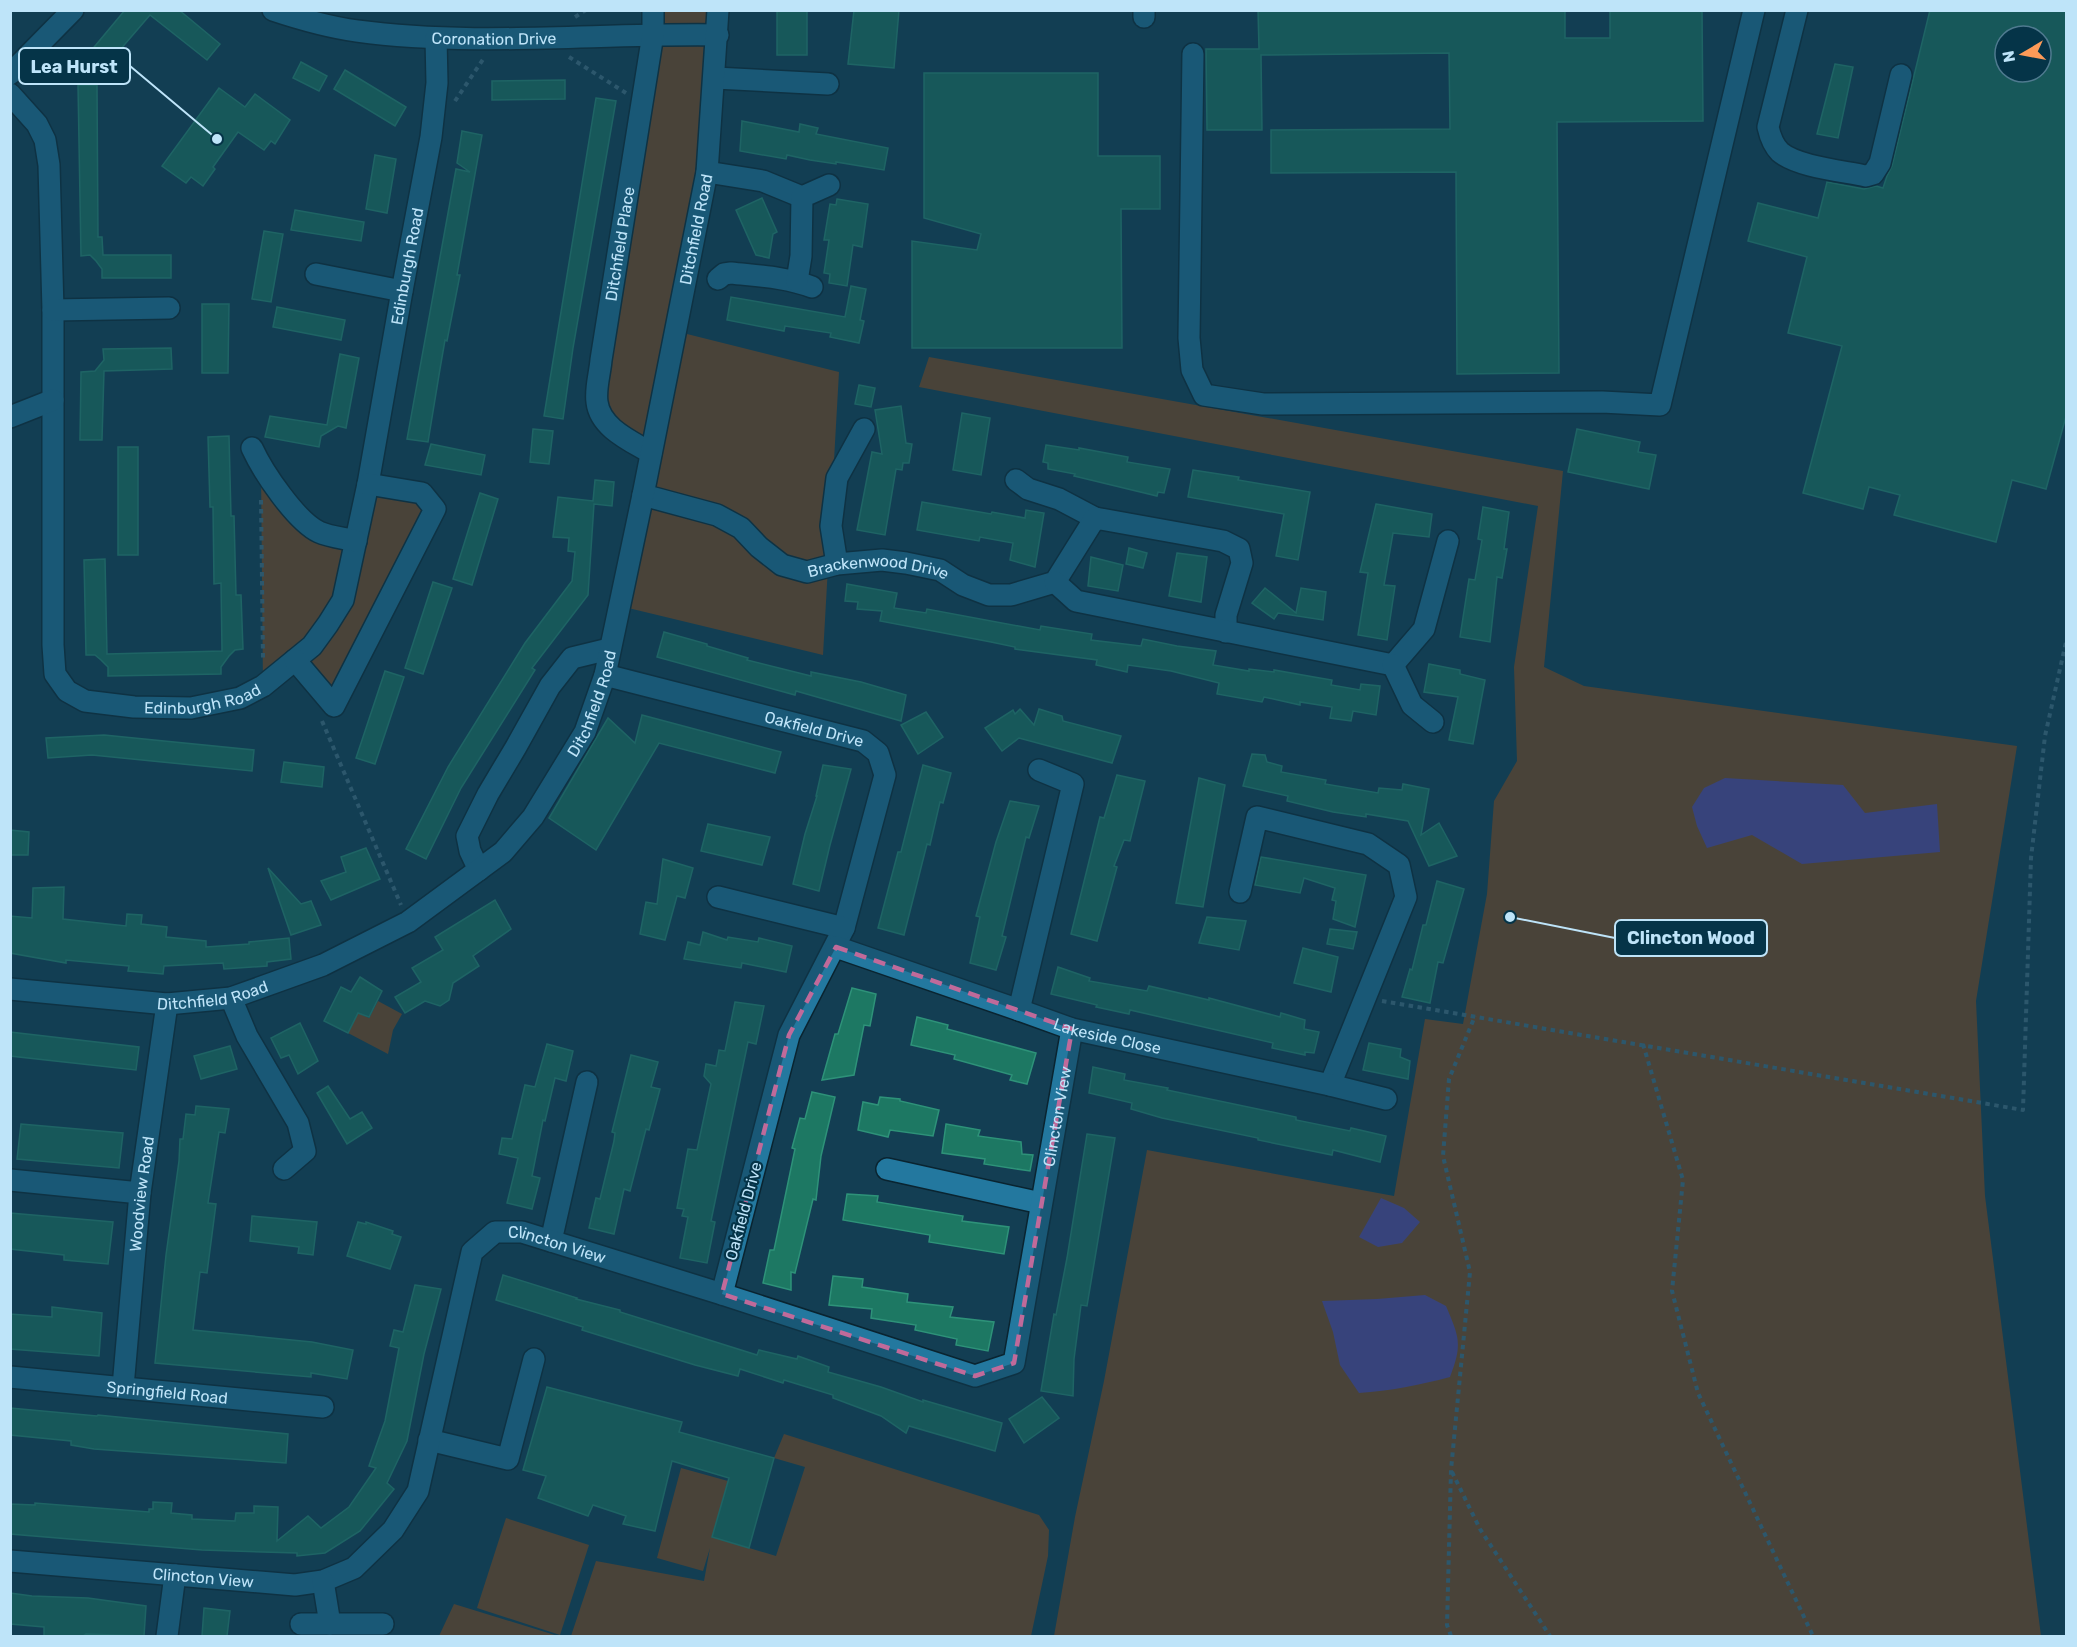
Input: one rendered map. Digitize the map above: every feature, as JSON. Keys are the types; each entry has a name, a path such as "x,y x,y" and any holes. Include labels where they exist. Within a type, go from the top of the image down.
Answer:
{"street":[{"path":"10,74 73,10"},
{"name":"Coronation Drive","path":"273,10 313,22 356,31 436,38 718,35"},
{"name":"Ditchfield Place","path":"651,453 619,434 602,419 597,402 601,360 653,34 653,10"},
{"name":"Ditchfield Road","path":"10,989 167,1004 231,998 322,965 408,922 503,852 532,817 585,732 605,675 644,495 707,172 718,10"},
{"path":"1193,54 1189,338 1192,370 1204,395 1263,404 1602,402 1660,405 1754,10"},
{"path":"1797,10 1768,127 1770,137 1777,149 1790,158 1866,176 1873,174 1880,163 1901,75"},
{"name":"Edinburgh Road","path":"10,94 37,124 45,140 49,165 53,309 53,645 55,674 67,690 86,701 190,708 240,698 263,686 312,646 343,600 368,484 435,110 436,38"},
{"path":"714,78 828,84"},
{"path":"707,172 764,181 802,197 829,185"},
{"path":"718,279 730,273 774,277 805,284 801,256 802,197"},
{"path":"316,274 402,291"},
{"path":"53,309 169,308"},
{"path":"10,417 52,400"},
{"path":"837,564 831,526 837,478 864,429"},
{"path":"252,448 261,468 291,508 318,532 356,541"},
{"path":"1016,480 1028,489 1059,499 1095,519 1223,542 1239,549 1242,563 1226,615 1226,632"},
{"path":"295,660 334,706 435,509 422,493 368,484"},
{"name":"Brackenwood Drive","path":"644,495 717,515 741,528 783,565 807,572 837,564 882,560 940,570 963,585 988,594 1011,595 1055,582"},
{"path":"1095,519 1055,582 1076,601 1393,665"},
{"path":"1393,665 1424,628 1448,541"},
{"path":"479,870 470,851 467,836 488,794 550,686 572,658 609,649"},
{"path":"1393,665 1412,705 1433,722"},
{"name":"Oakfield Drive","path":"605,675 863,741 878,753 885,775 840,938 789,1035 722,1294"},
{"path":"1019,1010 1073,784 1039,770"},
{"path":"1240,892 1257,817 1368,844 1399,865 1406,897 1330,1085"},
{"path":"718,897 840,938"},
{"name":"Lakeside Close","path":"840,938 1072,1029 1386,1099"},
{"path":"231,998 247,1036 298,1123 304,1151 284,1169"},
{"name":"Woodview Road","path":"123,1387 140,1193 167,1004"},
{"name":"Clincton View","path":"10,1562 295,1585 323,1581 354,1568 393,1530 418,1491 472,1252 495,1232 522,1232 975,1376 1014,1363 1072,1029"},
{"path":"551,1241 587,1082"},
{"path":"887,1169 1041,1203"},
{"path":"10,1180 140,1193"},
{"path":"429,1440 508,1459 534,1359"},
{"name":"Springfield Road","path":"10,1377 322,1407"},
{"path":"167,1636 175,1575"},
{"path":"323,1581 330,1624"},
{"path":"301,1624 383,1624"}],"path":[{"path":"451,107 497,38"},
{"path":"566,55 641,103"},
{"path":"261,468 263,686"},
{"path":"1365,998 2023,1110 2031,858 2045,736 2067,642"},
{"path":"319,715 408,922"},
{"path":"1451,1636 1447,1625 1451,1470 1470,1272 1443,1155 1449,1079 1475,1016"},
{"path":"1642,1044 1683,1180 1672,1291 1698,1393 1813,1636"},
{"path":"1451,1470 1480,1529 1550,1636"}],"highlighted area":[{"path":"836,947 1072,1029 1014,1363 975,1376 722,1294 789,1035"}],"shaded area":[{"path":"652,11 718,11 718,35 675,331 839,372 823,655 620,606 650,453 602,419"},
{"path":"929,357 1563,471 1544,667 1584,686 2017,746 1976,1001 1985,1196 2041,1636 1054,1636 1147,1150 1394,1196 1425,1019 1463,1024 1487,894 1494,801 1517,761 1514,667 1538,506 919,387"},
{"path":"261,468 291,508 355,541 368,484 435,509 334,706 295,660 263,686"},
{"path":"1725,778 1843,785 1865,813 1937,804 1940,852 1802,864 1752,835 1707,848 1697,826 1692,807 1704,788"},
{"path":"378,1001 402,1014 393,1030 388,1054 348,1033 358,1013 369,1018"},
{"path":"1381,1198 1404,1208 1420,1222 1402,1243 1378,1247 1359,1237"},
{"path":"1425,1295 1446,1306 1454,1326 1458,1348 1450,1377 1405,1387 1359,1393 1340,1365 1333,1332 1322,1301"},
{"path":"784,1434 1039,1515 1049,1530 1048,1556 1031,1636 571,1636 596,1561 704,1581 710,1548 703,1571 657,1558 681,1468 728,1481 713,1537 776,1556 805,1467 774,1458"},
{"path":"506,1518 589,1545 560,1635 477,1608"},
{"path":"454,1604 558,1636 439,1636"}],"building":[{"path":"125,10 179,10 220,44 207,60 150,15 101,72 85,58"},
{"path":"777,10 807,10 807,55 777,55"},
{"path":"854,10 899,10 894,68 848,64"},
{"path":"1258,10 1565,10 1565,38 1610,38 1610,10 1702,10 1703,121 1557,122 1559,373 1457,374 1456,172 1271,173 1271,130 1450,129 1449,53 1261,55 1262,130 1207,130 1206,49 1259,49"},
{"path":"1930,10 2067,10 2067,413 2046,489 2012,480 1996,542 1894,515 1900,495 1869,487 1863,509 1803,493 1842,346 1788,333 1807,257 1748,241 1758,203 1818,218 1827,182 1864,189 1876,186 1883,188 1892,166"},
{"path":"301,62 327,76 319,91 293,78"},
{"path":"1835,64 1853,67 1838,138 1817,134"},
{"path":"345,70 406,107 395,126 334,89"},
{"path":"924,73 1098,73 1098,156 1160,156 1160,209 1121,209 1122,348 912,348 912,241 977,250 981,234 924,218"},
{"path":"565,80 565,99 492,100 492,81"},
{"path":"78,85 97,85 98,237 102,237 103,255 171,255 171,278 102,278 102,269 96,261 90,255 81,256"},
{"path":"219,88 245,107 255,94 290,120 275,144 271,141 264,150 238,132 213,167 215,169 203,186 191,177 186,183 162,166"},
{"path":"596,98 616,101 573,348 563,419 544,416"},
{"path":"742,121 799,132 800,124 818,128 816,134 888,148 884,170 787,155 786,159 740,151"},
{"path":"462,131 482,135 457,275 460,275 447,341 445,340 428,442 407,439 456,169 470,172 457,163"},
{"path":"375,155 396,159 387,213 366,209"},
{"path":"762,198 777,232 773,234 769,258 756,255 736,210"},
{"path":"837,199 868,204 862,247 853,245 847,286 829,283 830,274 824,273 829,240 824,240 830,204 836,205"},
{"path":"295,210 364,222 361,241 291,230"},
{"path":"264,231 283,234 271,302 252,299"},
{"path":"851,286 866,289 860,320 864,321 859,343 830,337 831,333 785,326 784,331 727,320 731,297 845,317"},
{"path":"202,304 229,304 228,373 202,373"},
{"path":"277,307 345,320 341,340 273,327"},
{"path":"171,348 172,369 104,371 102,440 80,440 81,372 95,371 104,360 103,349"},
{"path":"340,354 359,358 346,428 338,426 321,436 319,447 265,437 270,416 327,425"},
{"path":"859,385 875,388 871,407 855,404"},
{"path":"901,406 906,443 912,444 909,463 903,463 902,470 896,469 885,535 857,530 872,452 882,454 875,410"},
{"path":"962,413 990,418 981,475 953,470"},
{"path":"533,429 553,431 549,464 530,462"},
{"path":"1577,429 1640,442 1638,452 1656,455 1649,489 1568,472"},
{"path":"229,436 236,595 241,595 243,649 235,650 229,656 221,667 221,674 108,676 108,667 101,660 95,655 86,655 84,560 105,559 107,654 222,651 221,583 214,584 213,507 210,507 208,437"},
{"path":"431,444 485,455 481,475 425,465"},
{"path":"1046,445 1079,450 1079,448 1128,457 1127,462 1170,469 1164,493 1158,492 1157,496 1048,469 1048,463 1043,462"},
{"path":"118,447 138,447 138,555 118,555"},
{"path":"1193,470 1310,492 1298,560 1276,556 1284,514 1188,497"},
{"path":"595,480 614,482 612,506 594,504 588,595 532,668 535,670 461,788 426,859 406,849 448,767 525,643 572,581 575,552 568,551 569,538 553,537 558,497 593,501"},
{"path":"480,493 498,499 472,585 453,579"},
{"path":"922,502 1025,518 1026,510 1044,513 1035,567 1010,560 1013,543 980,537 979,541 917,530"},
{"path":"1376,504 1432,514 1429,537 1393,533 1384,585 1395,586 1387,640 1358,635 1368,573 1360,572"},
{"path":"1483,507 1509,512 1504,549 1507,549 1502,578 1497,577 1490,642 1460,637 1469,579 1475,580 1482,540 1478,539"},
{"path":"1129,548 1147,553 1143,568 1126,564"},
{"path":"1177,553 1207,557 1201,602 1169,596"},
{"path":"1091,557 1123,565 1118,591 1088,586"},
{"path":"433,582 452,588 423,674 405,668"},
{"path":"847,584 897,593 894,608 926,613 927,609 1040,630 1041,626 1092,634 1091,640 1141,646 1143,639 1216,651 1213,665 1249,671 1249,669 1274,672 1274,670 1332,680 1331,685 1360,690 1361,684 1380,686 1376,715 1353,711 1351,721 1330,718 1332,707 1300,702 1300,705 1264,697 1262,702 1217,694 1219,683 1171,671 1128,665 1127,672 1096,665 1097,660 1015,649 1015,647 991,642 880,621 882,611 857,609 858,602 845,601"},
{"path":"1265,588 1296,613 1301,588 1326,592 1323,620 1278,613 1274,619 1252,603"},
{"path":"664,632 707,644 707,646 748,658 747,660 811,676 811,672 861,682 906,695 901,721 796,691 795,695 657,657"},
{"path":"1429,664 1460,670 1460,674 1485,680 1473,744 1449,740 1458,697 1424,692"},
{"path":"385,671 404,677 375,764 356,758"},
{"path":"1020,709 1034,725 1039,709 1062,716 1063,721 1121,736 1112,763 1019,738 1002,751 985,728 1013,710 1015,714"},
{"path":"926,712 943,737 918,754 901,725"},
{"path":"642,715 781,752 775,773 659,743 596,850 549,818 608,718 635,743"},
{"path":"104,735 254,750 252,771 92,755 48,758 46,738"},
{"path":"1252,754 1265,755 1267,762 1282,766 1281,772 1326,780 1325,784 1378,793 1379,788 1402,790 1403,784 1429,789 1421,835 1439,823 1457,856 1429,866 1408,821 1366,814 1366,817 1333,812 1287,801 1288,796 1243,786"},
{"path":"284,762 324,767 322,787 281,782"},
{"path":"823,765 851,769 819,891 793,884"},
{"path":"923,765 951,773 943,803 940,802 930,845 927,844 904,935 878,928 898,852 901,852"},
{"path":"1117,775 1145,781 1130,841 1124,840 1114,866 1117,867 1097,941 1071,934 1100,817 1104,818"},
{"path":"1199,778 1225,785 1203,907 1176,903"},
{"path":"1010,801 1039,806 1029,838 1026,837 1002,936 1006,937 996,970 970,963 980,917 976,916 996,842"},
{"path":"708,824 770,837 762,865 701,851"},
{"path":"10,830 29,832 28,855 10,855"},
{"path":"366,848 380,879 331,900 321,881 346,872 341,857"},
{"path":"1261,857 1366,875 1355,927 1333,919 1336,901 1332,900 1335,888 1304,878 1300,893 1255,885"},
{"path":"663,859 693,868 685,898 677,896 665,940 640,934 646,902 657,904"},
{"path":"268,868 301,904 311,901 321,925 291,935"},
{"path":"1437,881 1464,889 1443,963 1438,962 1430,1003 1402,997 1410,969 1412,970 1423,925 1426,925"},
{"path":"64,887 63,919 126,926 127,914 142,915 141,924 167,927 166,937 206,941 206,947 289,938 291,959 267,962 267,966 224,969 223,963 164,966 163,974 128,971 129,966 66,960 66,963 10,953 10,916 32,918 33,888"},
{"path":"495,900 511,929 473,956 479,966 453,983 449,1000 440,1006 425,1001 405,1013 395,997 421,982 412,968 443,950 435,937"},
{"path":"1207,917 1246,921 1239,950 1199,943"},
{"path":"1330,929 1357,932 1353,949 1327,944"},
{"path":"703,932 727,940 728,937 758,942 759,938 792,946 786,972 742,963 741,968 684,959 688,942 700,945"},
{"path":"1303,948 1338,957 1331,992 1294,983"},
{"path":"1058,967 1090,978 1089,981 1147,991 1149,986 1209,1000 1209,998 1280,1017 1281,1013 1305,1020 1304,1029 1319,1032 1314,1053 1305,1052 1305,1055 1272,1048 1273,1043 1130,1010 1129,1014 1096,1007 1097,1005 1051,994"},
{"path":"360,977 382,991 369,1017 358,1013 348,1033 324,1021 341,987 351,992"},
{"path":"852,988 876,994 870,1026 864,1025 854,1075 822,1080 835,1034 838,1034"},
{"path":"735,1002 764,1006 756,1044 748,1042 711,1221 715,1222 707,1263 680,1258 688,1217 682,1216 684,1209 677,1208 688,1149 697,1150 711,1084 704,1076 706,1064 716,1066 719,1050 725,1051"},
{"path":"917,1017 948,1025 947,1029 1036,1053 1027,1084 1010,1080 1012,1075 954,1059 955,1055 911,1045"},
{"path":"300,1023 318,1061 298,1074 289,1055 281,1058 271,1038"},
{"path":"10,1032 139,1047 136,1070 10,1056"},
{"path":"1369,1043 1401,1049 1400,1057 1410,1061 1408,1079 1363,1070"},
{"path":"547,1044 573,1051 566,1081 555,1078 545,1121 543,1120 532,1176 540,1178 532,1209 507,1203 518,1158 499,1154 502,1138 512,1139 525,1085 535,1087"},
{"path":"230,1046 237,1069 201,1079 194,1056"},
{"path":"631,1055 658,1062 651,1087 660,1089 649,1130 646,1129 630,1191 624,1189 614,1234 589,1228 596,1198 600,1199 614,1141 615,1133 612,1132"},
{"path":"1093,1067 1125,1074 1124,1080 1296,1117 1296,1120 1386,1136 1380,1162 1333,1150 1332,1155 1258,1140 1258,1138 1162,1118 1131,1109 1132,1103 1089,1093"},
{"path":"328,1086 350,1119 362,1112 372,1128 347,1144 317,1093"},
{"path":"812,1092 835,1097 821,1156 816,1200 813,1199 795,1273 791,1272 791,1290 763,1283 770,1250 774,1250 795,1149 792,1148 800,1118 805,1119"},
{"path":"880,1097 900,1099 900,1101 939,1110 933,1136 890,1130 888,1137 858,1130 863,1102 878,1105"},
{"path":"196,1106 229,1109 225,1133 219,1132 208,1203 216,1204 207,1273 200,1272 193,1330 312,1342 353,1350 347,1379 311,1373 311,1377 155,1363 180,1139 183,1139 186,1114 195,1115"},
{"path":"21,1124 123,1133 119,1168 17,1159"},
{"path":"946,1124 980,1130 978,1136 1021,1142 1022,1154 1033,1155 1030,1171 984,1164 985,1159 942,1153"},
{"path":"1087,1134 1115,1138 1087,1306 1081,1305 1074,1359 1073,1396 1041,1391 1054,1314 1056,1315 1067,1258"},
{"path":"847,1194 878,1196 877,1202 963,1216 962,1221 1009,1227 1004,1254 929,1242 930,1235 843,1220"},
{"path":"10,1213 113,1222 108,1264 64,1260 64,1255 10,1249"},
{"path":"252,1216 317,1222 313,1255 298,1253 299,1247 250,1241"},
{"path":"358,1222 366,1224 366,1222 393,1231 392,1234 401,1237 390,1269 347,1256"},
{"path":"503,1275 757,1355 759,1350 797,1359 798,1356 829,1367 828,1372 923,1402 923,1400 1002,1423 995,1451 909,1426 906,1433 881,1416 833,1398 833,1395 784,1380 783,1383 740,1369 738,1376 695,1365 582,1330 583,1327 496,1300"},
{"path":"833,1276 863,1279 862,1287 908,1294 907,1302 953,1307 950,1317 994,1322 988,1351 956,1345 957,1339 915,1330 916,1325 871,1318 872,1309 829,1305"},
{"path":"415,1285 441,1289 424,1354 407,1441 387,1483 394,1489 360,1531 325,1553 297,1556 297,1553 202,1550 10,1534 10,1504 35,1505 35,1503 149,1512 149,1509 153,1509 153,1502 172,1503 171,1513 192,1515 192,1519 235,1521 236,1513 254,1513 254,1506 278,1507 277,1541 308,1516 321,1528 349,1507 376,1468 369,1466 385,1421 399,1348 390,1346 394,1330 403,1332"},
{"path":"52,1307 102,1313 99,1356 10,1349 10,1314 52,1317"},
{"path":"547,1387 682,1422 679,1432 774,1458 749,1548 712,1537 729,1478 672,1461 655,1531 623,1524 626,1516 593,1505 588,1516 538,1498 546,1476 523,1470"},
{"path":"1042,1397 1059,1418 1024,1443 1009,1419"},
{"path":"10,1408 288,1434 286,1463 94,1449 71,1445 71,1441 10,1435"},
{"path":"10,1593 88,1598 146,1606 144,1636 86,1634 83,1636 44,1636 44,1627 10,1624"},
{"path":"204,1608 230,1611 227,1636 202,1636"}],"place":[{"name":"Lea Hurst","path":"217,139"},
{"name":"Clincton Wood","path":"1510,917"}]}
